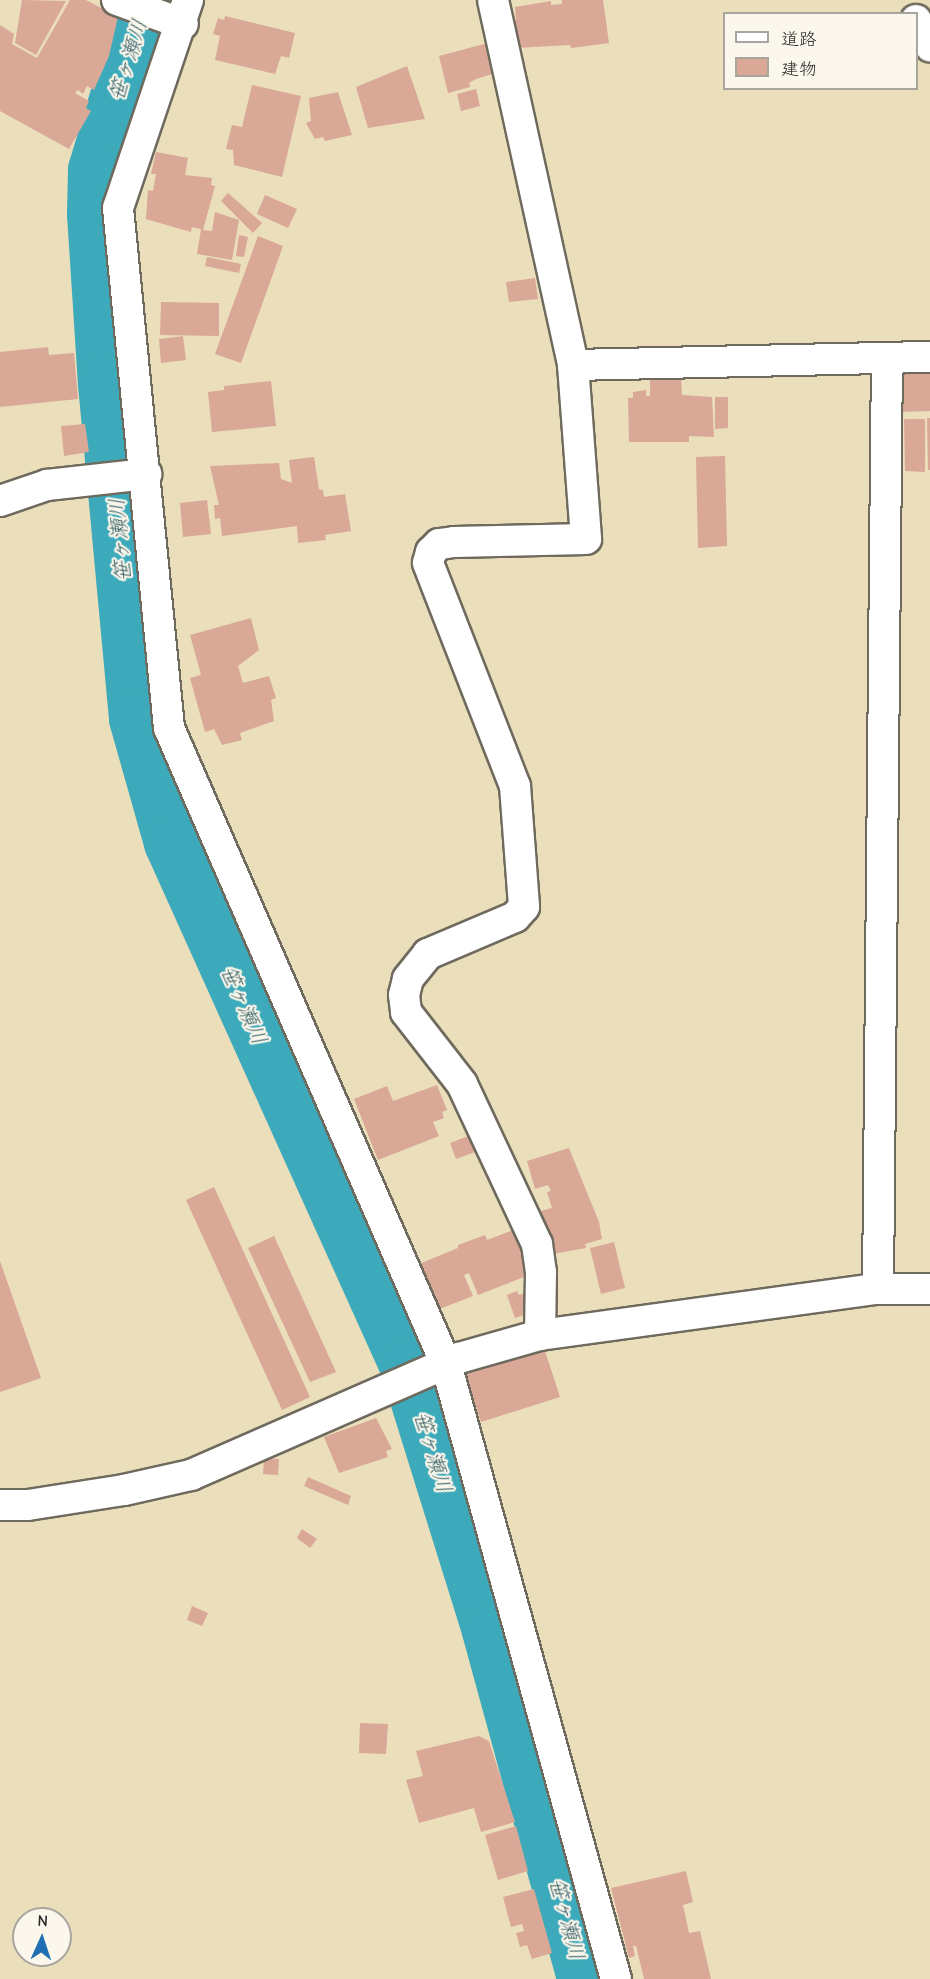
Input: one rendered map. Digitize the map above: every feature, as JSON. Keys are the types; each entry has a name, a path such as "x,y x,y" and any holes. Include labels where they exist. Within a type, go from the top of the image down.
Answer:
{"street":[{"path":"493,0 573,365 585,539 439,544 428,563 515,786 524,907 515,917 428,954 408,979 404,995 406,1012 462,1084 537,1244 541,1272 540,1335"},
{"path":"121,2 181,14 118,208 142,475 169,728 439,1367 616,1979"},
{"path":"918,24 930,46"},
{"path":"573,365 930,357"},
{"path":"878,1289 887,358"},
{"path":"0,501 47,485 142,475"},
{"path":"0,1505 27,1505 124,1490 191,1475 439,1367 540,1335 878,1289 930,1289"}],"building":[{"path":"22,0 66,1 36,55 15,43"},
{"path":"70,0 86,0 118,17 109,56 94,90 87,86 83,94 78,90 75,93 89,101 86,108 91,111 69,149 0,111 0,25 14,34 12,44 37,58"},
{"path":"562,0 603,0 609,43 571,48 570,45 516,48 508,21 516,20 515,7 551,1 551,5 562,4"},
{"path":"225,16 295,33 289,58 281,56 275,74 215,60 220,36 213,34 218,18 224,20"},
{"path":"488,43 496,73 476,79 469,83 470,87 448,93 439,56"},
{"path":"407,66 425,119 368,128 356,87"},
{"path":"252,85 301,96 282,177 234,165 233,150 226,149 232,125 242,127"},
{"path":"476,89 480,106 461,111 457,94"},
{"path":"338,92 352,135 325,141 323,137 315,139 306,123 311,121 309,98"},
{"path":"156,152 188,158 185,175 212,178 211,185 215,186 203,230 212,231 215,212 239,220 232,260 197,254 201,229 192,227 191,232 146,219 148,190 153,191 156,174 151,174"},
{"path":"228,193 262,223 253,233 221,201"},
{"path":"265,195 297,209 288,228 257,214"},
{"path":"239,235 248,237 244,257 236,256"},
{"path":"258,236 283,246 241,363 215,354"},
{"path":"207,257 241,264 239,273 205,266"},
{"path":"535,278 538,299 509,302 506,282"},
{"path":"161,302 219,303 219,336 160,335"},
{"path":"183,336 186,360 161,363 159,339"},
{"path":"48,347 49,355 74,353 78,399 0,407 0,352"},
{"path":"930,371 930,411 900,412 899,372"},
{"path":"681,376 682,395 712,397 714,437 689,436 689,442 629,442 628,398 633,398 633,392 646,390 646,396 650,396 650,377"},
{"path":"271,381 276,426 212,432 208,392 224,390 224,386"},
{"path":"715,397 728,397 728,428 715,429"},
{"path":"927,418 930,418 930,470 928,470"},
{"path":"904,419 925,419 925,472 905,471"},
{"path":"85,424 89,452 64,456 61,426"},
{"path":"725,456 727,546 698,548 696,457"},
{"path":"314,457 319,489 323,490 324,497 345,494 351,531 325,535 326,540 298,543 297,526 222,536 220,518 215,519 214,505 219,505 210,466 279,463 281,479 292,483 289,460"},
{"path":"207,500 211,534 183,537 180,503"},
{"path":"251,618 259,650 238,666 243,683 269,676 276,698 271,700 274,721 240,733 242,740 222,745 214,729 205,732 190,678 201,675 190,635"},
{"path":"437,1085 447,1110 442,1112 444,1118 433,1122 439,1136 378,1160 354,1099 387,1086 393,1101"},
{"path":"476,1133 483,1149 456,1159 450,1143"},
{"path":"569,1148 599,1222 602,1239 585,1244 586,1248 547,1255 534,1213 552,1208 547,1192 551,1191 548,1185 535,1189 527,1161"},
{"path":"214,1187 310,1397 282,1410 186,1200"},
{"path":"513,1230 517,1241 523,1239 534,1273 478,1295 469,1273 464,1275 473,1296 437,1310 419,1264 485,1235 487,1240"},
{"path":"274,1236 336,1372 310,1382 248,1248"},
{"path":"614,1242 625,1288 601,1294 590,1248"},
{"path":"0,1261 41,1378 0,1392"},
{"path":"517,1291 519,1295 525,1293 532,1312 515,1318 507,1295"},
{"path":"544,1348 560,1397 481,1422 465,1373"},
{"path":"376,1418 392,1449 386,1451 388,1457 339,1473 324,1437"},
{"path":"264,1459 279,1459 278,1475 263,1474"},
{"path":"308,1477 351,1496 348,1505 304,1486"},
{"path":"302,1529 317,1539 310,1548 297,1538"},
{"path":"192,1606 208,1613 202,1626 187,1620"},
{"path":"360,1723 388,1724 386,1754 359,1753"},
{"path":"479,1736 489,1741 515,1822 481,1832 474,1808 419,1823 406,1780 423,1776 416,1751"},
{"path":"516,1826 528,1871 498,1880 485,1835"},
{"path":"686,1871 693,1902 683,1905 689,1933 700,1931 711,1979 644,1979 636,1946 633,1946 635,1956 629,1958 611,1888"},
{"path":"534,1889 552,1953 532,1959 527,1945 520,1947 516,1933 524,1931 522,1924 511,1927 503,1897"}],"waterway":[{"name":"笹ヶ瀬川","path":"146,0 95,170 94,214 105,384 136,719 171,843 407,1367 489,1631 584,1979"}]}
